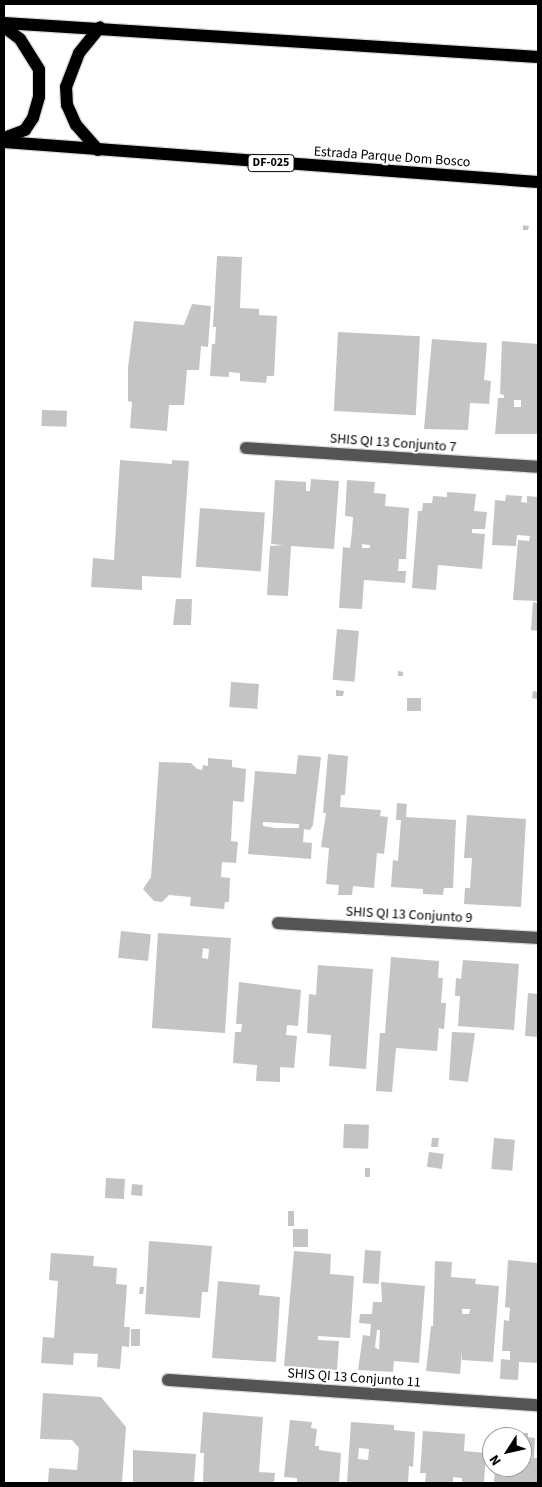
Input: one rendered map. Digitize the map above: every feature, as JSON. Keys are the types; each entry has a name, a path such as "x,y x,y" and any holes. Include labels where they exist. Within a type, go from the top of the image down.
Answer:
{"main road":[{"path":"4,25 100,27 538,57"},
{"path":"4,25 20,39 39,70 39,97 33,118 25,130 4,138"},
{"path":"98,150 76,125 67,105 66,88 79,53 100,27"},
{"name":"Estrada Parque Dom Bosco","path":"4,142 538,182"}],"street":[{"name":"SHIS QI 13 Conjunto 7","path":"246,448 538,467"},
{"name":"SHIS QI 13 Conjunto 9","path":"278,923 538,938"},
{"name":"SHIS QI 13 Conjunto 11","path":"168,1380 538,1405"}],"building":[{"path":"523,225 529,226 528,230 523,230"},
{"path":"217,256 242,257 240,308 259,309 259,315 277,316 274,376 267,376 266,383 240,381 240,373 229,372 229,377 210,376 212,344 215,344 216,327 213,327"},
{"path":"192,304 211,306 208,347 201,346 199,370 187,370 184,405 169,405 167,431 130,428 132,402 128,401 128,368 134,321 184,325"},
{"path":"338,332 420,336 416,415 334,411"},
{"path":"432,339 487,343 484,380 491,381 489,404 470,403 468,430 424,429"},
{"path":"502,341 538,344 538,434 495,434 498,398 504,398 504,395 500,394","holes":["514,400 521,400 521,407 514,407"]},
{"path":"42,410 67,411 66,427 41,426"},
{"path":"120,460 172,464 172,460 189,461 181,578 142,576 142,590 91,587 93,558 114,560"},
{"path":"311,479 339,481 334,549 291,546 288,596 267,595 270,546 283,545 271,544 275,480 306,482 306,491 310,491"},
{"path":"347,480 375,482 374,493 386,494 385,506 409,508 406,559 399,559 398,571 406,571 405,583 364,580 362,609 339,608 343,547 350,548 353,517 345,516","holes":["362,544 370,545 370,548 362,548"]},
{"path":"447,492 476,494 474,511 487,512 485,529 472,529 472,533 485,534 482,569 438,565 436,590 412,588 418,511 422,511 423,503 432,503 433,496 447,497"},
{"path":"506,495 522,496 521,502 527,503 527,496 538,497 538,601 513,600 518,540 529,541 530,536 517,535 516,546 492,545 495,500 505,501"},
{"path":"200,508 265,513 261,571 196,567"},
{"path":"176,599 192,599 191,625 173,625"},
{"path":"533,602 538,603 538,631 531,630"},
{"path":"337,629 359,631 354,682 333,680"},
{"path":"398,671 403,672 403,676 398,676"},
{"path":"231,682 259,684 257,709 229,707"},
{"path":"336,690 344,691 343,696 336,696"},
{"path":"533,691 538,692 538,699 532,698"},
{"path":"407,698 421,698 421,711 407,711"},
{"path":"328,754 348,756 345,795 341,795 340,807 381,810 380,816 388,817 384,854 377,853 374,888 353,886 352,895 338,895 339,885 326,884 329,848 321,847 326,813 323,813"},
{"path":"298,755 321,757 313,825 310,830 304,829 303,842 312,843 311,859 248,854 255,771 296,774","holes":["263,822 299,824 299,828 263,826"]},
{"path":"208,758 232,760 232,767 246,769 244,802 233,801 231,841 238,842 236,863 222,862 221,877 230,878 229,902 225,902 224,909 190,906 191,897 169,895 162,902 154,901 143,889 151,877 159,762 191,763 197,769 202,770 203,765 208,766"},
{"path":"397,803 407,804 406,817 456,820 453,888 444,888 443,895 423,894 423,889 391,887 393,860 398,861 401,820 396,820"},
{"path":"467,815 526,819 521,907 464,904 465,888 470,888 472,858 464,858"},
{"path":"121,931 151,934 148,961 118,958"},
{"path":"158,933 231,938 225,1033 152,1028","holes":["203,948 209,949 208,959 202,958"]},
{"path":"391,957 439,961 438,978 443,978 441,1003 446,1003 444,1029 439,1028 437,1051 396,1048 392,1092 376,1091 380,1033 385,1033"},
{"path":"463,960 519,964 514,1030 458,1026 460,996 455,996 456,978 461,979"},
{"path":"318,965 373,969 366,1069 329,1066 331,1035 307,1033 309,994 316,995"},
{"path":"239,982 301,990 298,1026 287,1025 286,1035 297,1036 294,1068 280,1067 280,1082 256,1081 257,1065 233,1063 235,1032 241,1032 242,1024 236,1024"},
{"path":"528,993 538,994 538,1037 525,1036"},
{"path":"452,1032 475,1033 468,1082 449,1080"},
{"path":"344,1124 369,1125 368,1149 343,1148"},
{"path":"432,1138 439,1138 438,1147 431,1147"},
{"path":"494,1138 515,1140 512,1171 491,1169"},
{"path":"429,1152 444,1154 442,1169 427,1167"},
{"path":"365,1168 370,1168 370,1177 365,1177"},
{"path":"106,1178 125,1179 124,1199 105,1198"},
{"path":"132,1184 143,1185 142,1196 131,1195"},
{"path":"288,1211 294,1211 294,1226 288,1226"},
{"path":"293,1229 308,1229 308,1247 293,1247"},
{"path":"149,1241 212,1246 208,1292 202,1292 200,1318 145,1314"},
{"path":"365,1250 381,1251 379,1284 363,1283"},
{"path":"294,1251 331,1254 330,1274 354,1276 350,1338 318,1336 318,1340 339,1341 337,1370 284,1366"},
{"path":"51,1253 94,1256 93,1266 117,1268 116,1284 127,1285 124,1327 130,1327 129,1347 122,1346 120,1369 97,1367 98,1354 74,1353 73,1365 41,1363 43,1337 54,1338 58,1281 49,1280"},
{"path":"508,1260 538,1263 538,1363 519,1362 518,1380 500,1379 501,1359 510,1360 510,1351 502,1351 504,1320 509,1321 510,1308 505,1307"},
{"path":"435,1261 452,1262 451,1277 476,1279 475,1284 499,1286 493,1362 462,1360 462,1351 460,1374 426,1371 431,1326 433,1326","holes":["462,1309 470,1309 469,1314 462,1314"]},
{"path":"218,1281 260,1285 259,1295 280,1297 276,1362 212,1358"},
{"path":"381,1282 425,1286 419,1363 394,1361 393,1372 358,1370 363,1335 370,1336 371,1324 359,1323 360,1314 372,1314 373,1302 382,1302","holes":["377,1330 380,1330 379,1350 375,1347"]},
{"path":"140,1287 144,1287 143,1294 139,1294"},
{"path":"131,1329 140,1329 140,1346 131,1346"},
{"path":"43,1393 101,1397 126,1427 122,1483 48,1483 49,1468 77,1470 79,1448 72,1440 40,1439"},
{"path":"203,1412 263,1417 259,1472 275,1473 274,1483 203,1483 204,1453 200,1453"},
{"path":"290,1420 312,1422 311,1428 317,1429 315,1446 319,1446 319,1450 341,1453 339,1483 297,1483 297,1478 284,1477"},
{"path":"351,1422 394,1425 394,1430 415,1432 413,1467 409,1466 408,1483 347,1483","holes":["359,1448 369,1449 368,1460 358,1459"]},
{"path":"423,1431 465,1434 464,1451 482,1453 482,1477 484,1477 484,1483 462,1483 462,1478 453,1477 453,1483 425,1483 426,1473 420,1473"},
{"path":"532,1438 535,1438 534,1458 538,1458 538,1483 494,1483 494,1477 532,1477"},
{"path":"133,1450 196,1454 194,1483 133,1483"}]}
